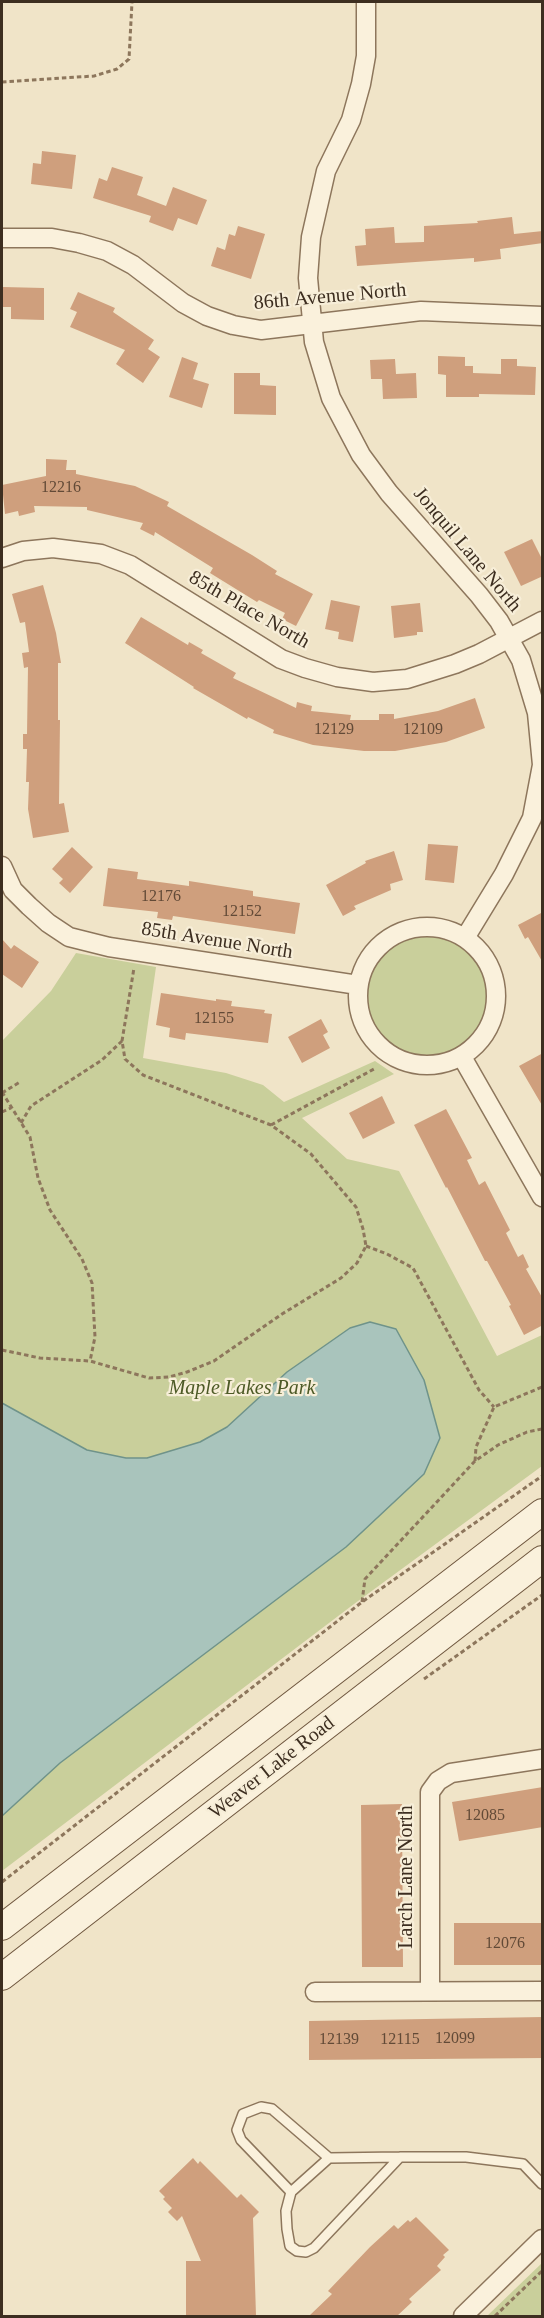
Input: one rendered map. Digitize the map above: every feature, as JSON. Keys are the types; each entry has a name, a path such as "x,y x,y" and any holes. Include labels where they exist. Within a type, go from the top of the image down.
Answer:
{"main road":[{"name":"Weaver Lake Road","path":"2,1927 543,1512"},
{"name":"Weaver Lake Road","path":"2,1977 543,1559"}],"street":[{"name":"Jonquil Lane North","path":"366,2 366,56 361,84 351,120 327,171 314,217 308,278 312,324 320,366 331,398 361,455 389,494 479,595 510,638 521,660 537,713 542,765 532,818 504,874 465,938"},
{"name":"86th Avenue North","path":"2,238 52,238 79,243 107,252 133,265 183,303 207,316 233,325 261,330 422,311 543,316"},
{"name":"85th Place North","path":"2,558 23,551 53,548 101,554 130,565 281,659 337,677 373,682 407,679 463,660 543,621"},
{"name":"85th Avenue North","path":"2,866 13,890 48,922 69,937 137,952 358,985"},
{"path":"421,927 444,928 465,938 483,953 494,974 497,998 493,1021 481,1041 462,1057 431,1066 414,1065 398,1060 371,1038 362,1022 358,1004 358,985 366,963 380,945 399,933 421,927"},
{"path":"462,1057 543,1197"},
{"name":"Larch Lane North","path":"430,1992 430,1792 438,1781 451,1773 543,1759"},
{"path":"315,1992 543,1991"},
{"path":"463,2316 543,2239"}],"lane":[{"path":"291,2192 240,2140 237,2130 243,2114 261,2107 272,2109 329,2158"},
{"path":"400,2157 314,2248 306,2252 297,2251 290,2246 286,2211 291,2192 329,2158 400,2157 466,2157 523,2164 543,2184"}],"path":[{"path":"2,82 94,76 117,69 129,58 132,2"},
{"path":"2,1350 40,1358 90,1361 149,1378 178,1374 214,1361 282,1314 341,1278 357,1263 366,1246 356,1207 311,1154 271,1125 143,1075 125,1059 122,1041 137,952"},
{"path":"21,1123 31,1107 102,1060 122,1041"},
{"path":"271,1125 374,1069"},
{"path":"20,1082 2,1092 30,1137 38,1178 50,1210 82,1259 92,1283 95,1337 90,1361"},
{"path":"2,1112 12,1108"},
{"path":"366,1246 413,1268 473,1380 494,1407"},
{"path":"475,1461 476,1447 494,1407 543,1387"},
{"path":"362,1602 365,1579 475,1461 498,1445 527,1432 543,1430"},
{"path":"2,1882 362,1602 543,1476"},
{"path":"495,2316 543,2271"}],"green space":[{"path":"427,936 450,941 469,954 482,973 487,996 482,1019 469,1038 450,1051 427,1056 404,1051 385,1038 372,1019 367,996 372,973 385,954 404,941"},
{"name":"Maple Lakes Park","path":"76,953 156,967 143,1058 226,1073 263,1085 284,1102 375,1061 394,1074 302,1118 347,1159 399,1171 497,1356 542,1335 542,1466 354,1604 2,1871 2,1041 51,991"},
{"path":"542,2263 542,2316 487,2316 515,2289"}],"water":[{"path":"370,1322 396,1329 424,1380 440,1438 424,1474 346,1547 60,1763 2,1816 2,1403 87,1450 126,1458 147,1458 200,1442 227,1427 287,1372 350,1328"}],"building":[{"path":"42,151 76,155 72,189 31,184 33,163 41,164"},
{"path":"112,167 143,177 137,195 166,206 173,187 207,200 197,225 178,218 173,231 149,222 151,216 93,198 99,178 107,181"},
{"path":"512,217 514,234 543,231 543,243 500,249 501,259 474,262 474,258 357,266 355,246 366,245 365,229 394,227 395,243 424,242 424,226 478,223 477,221"},
{"path":"238,226 265,234 251,279 211,266 217,247 225,250 229,234 235,236"},
{"path":"3,287 44,288 44,320 11,319 11,307 3,307"},
{"path":"78,292 115,308 113,312 154,340 148,349 160,357 143,383 116,364 125,350 70,327 77,312 70,309"},
{"path":"438,356 465,357 465,366 473,366 473,373 501,374 501,359 517,359 517,366 536,367 535,395 479,394 479,397 446,397 446,375 438,374"},
{"path":"182,357 198,363 193,379 209,384 202,408 169,397"},
{"path":"395,359 396,374 416,373 417,398 383,399 382,379 371,379 370,360"},
{"path":"234,373 260,373 260,385 276,386 276,415 234,414"},
{"path":"46,459 67,460 66,470 76,470 76,474 135,486 169,502 167,506 252,555 277,571 275,574 313,594 296,626 282,619 285,613 259,600 257,602 210,573 213,568 155,532 154,536 140,529 143,523 87,510 87,507 34,506 35,512 19,516 18,511 5,514 2,485 46,476"},
{"path":"532,539 543,561 543,576 521,586 504,552"},
{"path":"43,585 56,633 61,663 58,663 59,804 64,803 69,832 33,838 28,809 29,782 26,782 27,749 23,749 23,734 27,734 28,667 24,668 22,653 29,652 25,622 20,623 12,594"},
{"path":"331,600 360,606 353,642 338,639 339,632 325,629"},
{"path":"420,603 423,632 394,638 391,606"},
{"path":"141,617 188,645 189,642 203,650 201,653 236,673 233,678 296,708 297,702 312,706 311,711 351,715 350,720 379,720 379,714 394,714 394,719 438,711 475,698 485,728 446,742 395,751 364,751 313,745 273,733 274,730 248,717 247,719 193,688 125,643"},
{"path":"428,844 458,846 454,883 425,880"},
{"path":"72,847 93,867 70,893 59,883 63,879 52,869"},
{"path":"394,851 403,880 390,884 391,890 354,906 356,909 343,916 326,885 366,863 365,861"},
{"path":"108,868 138,872 137,879 189,886 189,881 253,891 253,896 300,903 295,934 173,916 172,920 157,918 158,912 103,906"},
{"path":"543,912 543,963 528,937 525,939 518,925"},
{"path":"2,939 11,949 14,945 39,962 22,988 2,974"},
{"path":"161,993 232,1001 231,1006 265,1010 264,1013 272,1014 268,1043 186,1033 185,1040 169,1037 170,1028 156,1025"},
{"path":"321,1019 328,1032 323,1035 330,1048 302,1063 288,1037"},
{"path":"543,1053 543,1107 519,1066"},
{"path":"382,1096 395,1123 363,1139 349,1113"},
{"path":"446,1109 472,1158 467,1160 479,1185 485,1181 510,1230 506,1233 518,1257 523,1254 529,1267 526,1269 543,1299 543,1325 524,1335 509,1306 511,1305 485,1261 414,1125"},
{"path":"543,1787 543,1827 459,1841 452,1802"},
{"path":"402,1804 403,1967 362,1967 361,1805"},
{"path":"454,1923 543,1923 543,1965 454,1965"},
{"path":"543,2017 543,2058 309,2060 309,2021"},
{"path":"193,2158 198,2164 200,2161 237,2198 241,2194 259,2212 253,2218 256,2316 186,2316 186,2261 201,2261 182,2216 177,2221 168,2212 172,2208 159,2191"},
{"path":"416,2217 449,2250 437,2266 441,2270 409,2299 412,2302 397,2316 309,2316 332,2294 328,2291 370,2247 394,2225 398,2229 408,2220 410,2222"}]}
